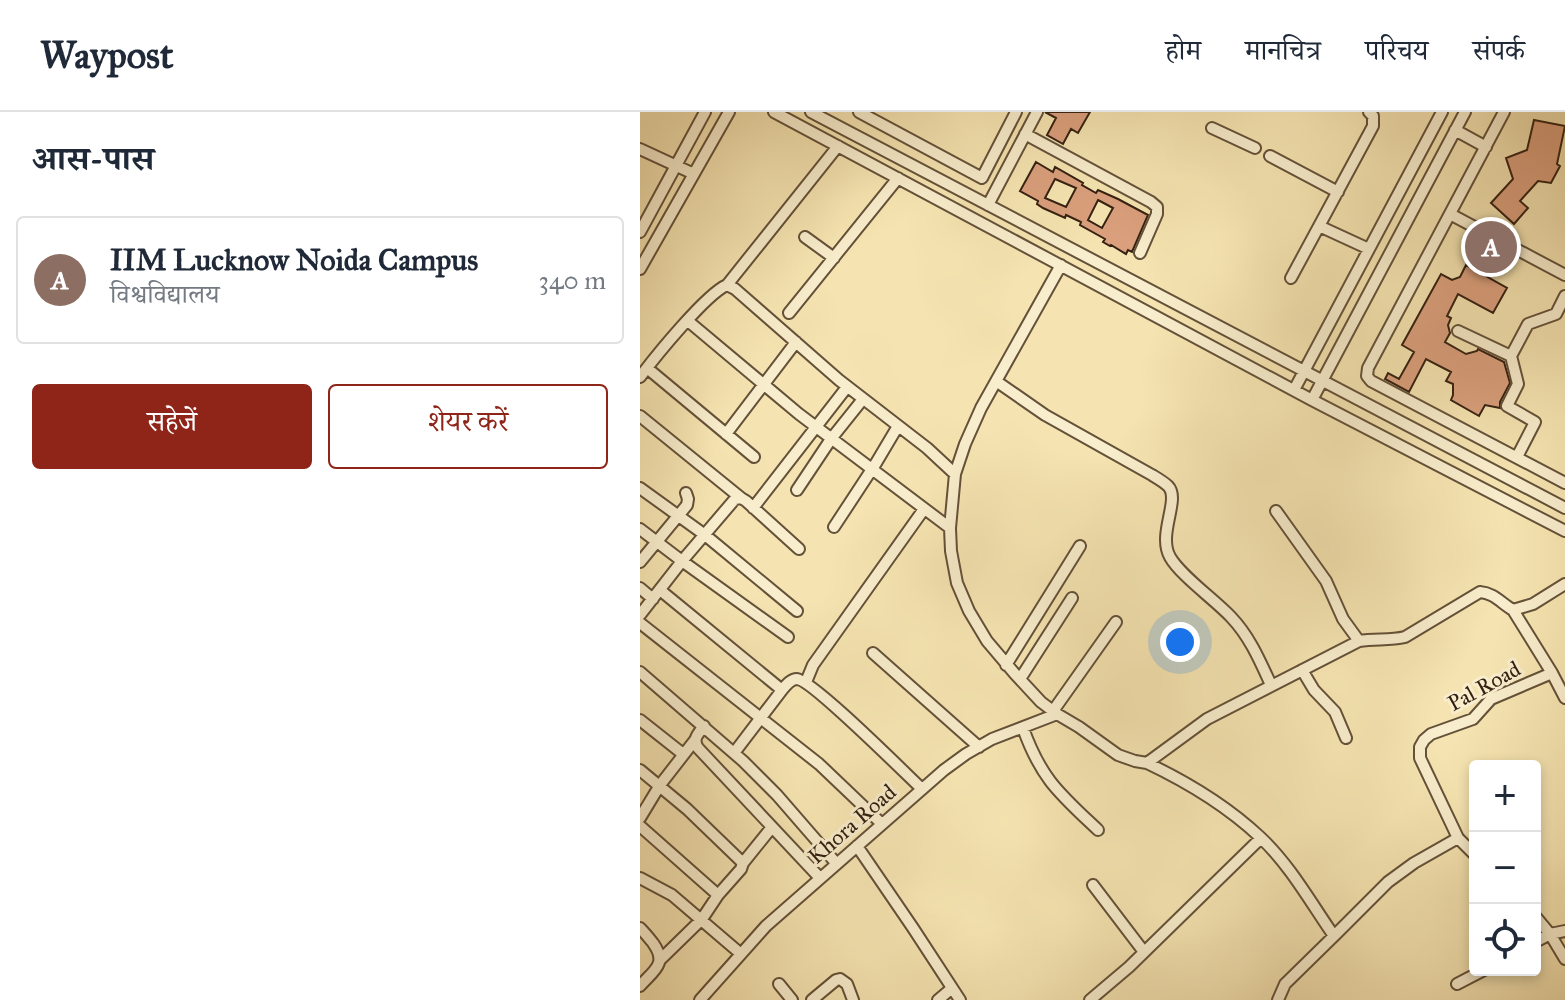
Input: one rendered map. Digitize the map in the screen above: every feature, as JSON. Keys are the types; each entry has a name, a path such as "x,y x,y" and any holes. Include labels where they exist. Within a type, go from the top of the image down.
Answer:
{"street":[{"path":"640,232 705,112"},
{"path":"640,269 729,112"},
{"path":"774,112 1312,400 1565,531"},
{"path":"811,112 1565,508"},
{"path":"859,112 879,117 982,178 1016,112"},
{"path":"988,205 1037,112"},
{"path":"1291,278 1373,126 1373,116 1369,112"},
{"path":"1294,390 1442,112"},
{"path":"1312,400 1465,112"},
{"path":"1504,112 1368,368 1367,376 1371,381 1565,483"},
{"path":"1212,128 1255,148"},
{"path":"1455,130 1486,147"},
{"path":"1025,134 1157,207 1157,214 1140,253"},
{"path":"754,457 644,373 688,321 719,289 727,285 838,146"},
{"path":"640,149 694,174"},
{"path":"1270,156 1338,192"},
{"path":"789,313 898,178"},
{"path":"1450,214 1565,275"},
{"path":"1319,226 1369,249"},
{"path":"805,237 834,258"},
{"path":"1061,265 981,408 955,474 950,528 957,583 987,641 1041,702 1118,755 1147,763 1197,790 1229,812 1261,838 1287,867 1334,936"},
{"path":"727,285 955,474"},
{"path":"1517,457 1535,422 1507,406 1518,384 1511,356 1528,324 1556,314 1565,296"},
{"path":"688,321 815,427 950,528"},
{"path":"1458,331 1511,356"},
{"path":"726,434 796,342"},
{"path":"996,381 1045,415 1168,486 1172,492 1165,529 1169,555 1244,632 1271,685"},
{"path":"753,508 847,387"},
{"path":"797,490 831,439 863,399"},
{"path":"640,416 799,549"},
{"path":"834,527 898,426"},
{"path":"640,488 705,535 797,611"},
{"path":"640,562 687,505 686,493"},
{"path":"640,615 735,499 741,498"},
{"path":"806,682 813,665 924,509"},
{"path":"1276,511 1326,581 1343,619 1359,641"},
{"path":"640,529 788,637"},
{"path":"1006,665 1080,546"},
{"path":"1513,610 1533,604 1565,584"},
{"path":"640,588 656,594 782,690"},
{"path":"1147,763 1207,719 1271,685 1359,641 1405,637 1480,592 1488,592 1513,610 1565,698"},
{"path":"1020,679 1072,598"},
{"path":"1055,713 1116,622"},
{"path":"640,623 819,764 882,824"},
{"path":"873,653 979,747"},
{"path":"1302,670 1314,690 1335,712 1346,738"},
{"path":"640,672 734,753 777,795 836,863"},
{"name":"Pal Road","path":"1469,849 1458,838 1420,758 1420,747 1431,734 1473,719 1491,699 1552,673"},
{"path":"734,753 782,690 797,679 806,682 922,789"},
{"name":"Khora Road","path":"700,1000 766,926 944,770 992,739 1055,713"},
{"path":"640,720 683,754"},
{"path":"640,818 660,785 704,726"},
{"path":"1023,728 1040,769 1051,784 1098,830"},
{"path":"695,740 698,748 820,878"},
{"path":"640,770 687,809 743,863"},
{"path":"640,826 718,895"},
{"path":"640,986 661,959 702,919 772,827"},
{"path":"1090,1000 1261,838"},
{"path":"1278,1000 1285,984 1388,882 1458,838"},
{"path":"857,846 960,1000"},
{"path":"640,878 672,895 741,954"},
{"path":"1093,885 1144,952"},
{"path":"1541,923 1565,959"},
{"path":"640,928 660,953 661,959"},
{"path":"1541,939 1565,931"},
{"path":"1457,984 1472,976"},
{"path":"812,1000 840,979 847,984 853,1000"},
{"path":"779,984 792,1000"},
{"path":"938,1000 951,989"}],"building":[{"path":"1045,112 1090,112 1078,133 1071,129 1063,144 1047,135 1056,118"},
{"path":"1534,120 1565,126 1557,164 1560,166 1551,183 1538,181 1520,201 1528,208 1514,224 1491,203 1513,179 1506,158 1527,150"},
{"path":"1036,162 1053,172 1055,167 1096,193 1098,190 1148,215 1132,252 1128,250 1126,254 1103,242 1105,239 1080,225 1081,222 1043,208 1037,204 1038,201 1020,191","holes":["1055,179 1076,188 1066,207 1045,198","1098,200 1113,208 1102,228 1088,220"]},
{"path":"1466,265 1507,288 1493,313 1458,294 1447,316 1451,318 1448,325 1450,333 1445,342 1466,354 1478,349 1504,362 1510,383 1500,408 1485,405 1479,416 1451,400 1453,384 1446,381 1451,372 1426,359 1409,392 1385,379 1388,373 1399,379 1414,352 1402,345 1441,274 1452,280 1460,277"}],"place":[{"name":"IIM Lucknow Noida Campus","path":"1491,247"}]}
